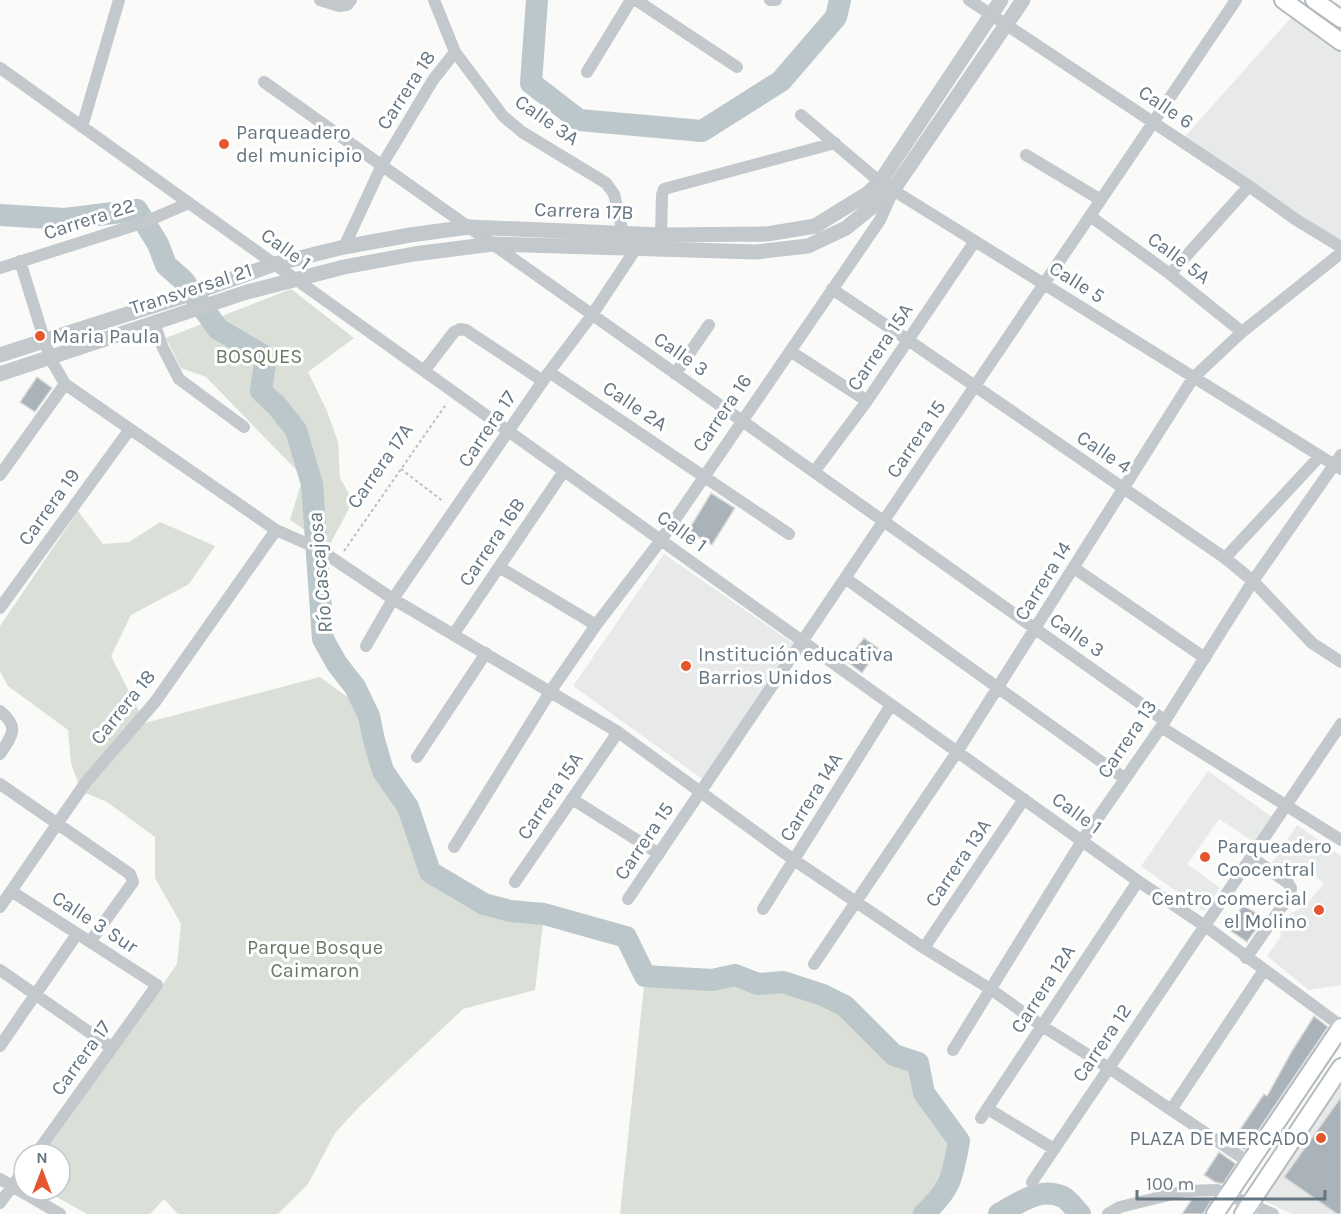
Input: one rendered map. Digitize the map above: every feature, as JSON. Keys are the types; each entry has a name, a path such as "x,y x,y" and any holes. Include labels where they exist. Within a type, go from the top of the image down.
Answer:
{"main road":[{"path":"1283,0 1341,42"},
{"path":"1314,0 1341,19"},
{"path":"1216,1212 1341,1027"},
{"path":"1246,1209 1341,1067"}],"street":[{"path":"82,127 119,0"},
{"path":"320,0 339,6 347,5 351,0"},
{"name":"Calle 3A","path":"434,0 455,52 503,116 606,183 615,194 629,233"},
{"path":"587,72 634,0 737,67"},
{"path":"770,0 776,0"},
{"name":"Calle 6","path":"969,0 1154,122 1295,219 1341,247"},
{"name":"Carrera 16","path":"454,847 550,692 596,625 661,540 880,220 886,186 1001,0"},
{"name":"Carrera 16","path":"886,186 1023,0"},
{"name":"Carrera 15","path":"628,899 1236,0"},
{"name":"Carrera 18","path":"344,248 382,165 433,80 455,52"},
{"name":"Calle 1","path":"0,68 1138,881 1205,926 1341,1027"},
{"name":"Calle 3","path":"264,82 1036,630 1162,723 1341,840"},
{"name":"Calle 5","path":"801,115 886,186 1320,456 1339,463"},
{"path":"661,235 664,189 835,143"},
{"path":"1026,155 1101,200"},
{"name":"Carrera 17B","path":"43,340 275,264 410,235 469,227 661,235 768,234 815,226 867,194 886,186"},
{"name":"Carrera 17B","path":"293,279 414,254 493,244 756,252 808,246 846,228 886,186"},
{"path":"1170,274 1249,186"},
{"name":"Carrera 22","path":"0,268 145,222 189,203"},
{"name":"Calle 5A","path":"1090,216 1170,274 1242,332"},
{"path":"629,233 634,250"},
{"name":"Carrera 15A","path":"814,472 867,401 975,241"},
{"name":"Carrera 17","path":"366,646 393,599 546,376 592,315 634,250"},
{"name":"Carrera 14","path":"814,964 1036,630 1193,378 1242,332 1341,253"},
{"path":"20,261 43,340 65,384 276,530 317,548 393,599 618,732 794,860 1250,1163"},
{"name":"Transversal 21","path":"0,374 247,292 293,279"},
{"name":"Calle 4","path":"832,290 908,339 1225,558 1253,581 1312,643 1341,662"},
{"path":"156,322 164,348 179,379 244,427"},
{"path":"675,374 709,325"},
{"name":"Calle 2A","path":"424,371 454,332 460,328 466,330 546,376 705,476 789,534"},
{"path":"0,355 43,340"},
{"path":"790,351 867,401"},
{"path":"0,475 65,384"},
{"name":"Carrera 19","path":"0,608 4,593 130,429"},
{"path":"1225,558 1320,456"},
{"name":"Carrera 13","path":"954,1050 1082,841 1205,658 1253,581 1339,463"},
{"name":"Carrera 16B","path":"453,635 564,471"},
{"name":"Carrera 18","path":"0,908 86,782 155,702 276,530"},
{"path":"499,567 596,625"},
{"path":"1074,568 1205,658"},
{"path":"845,578 1124,778"},
{"path":"417,757 486,653"},
{"name":"Carrera 14A","path":"763,909 891,705"},
{"path":"0,711 11,721 13,729 12,736 0,754"},
{"name":"Carrera 12","path":"1032,1182 1341,724"},
{"name":"Carrera 15A","path":"515,882 618,732"},
{"path":"0,784 130,874 133,882 90,942"},
{"path":"572,799 659,854"},
{"name":"Carrera 13A","path":"924,948 1024,799"},
{"path":"1246,958 1290,895 1291,888 1288,883 1251,857"},
{"name":"Carrera 12A","path":"1054,1149 985,1114 1138,881"},
{"name":"Calle 3 Sur","path":"11,891 157,985"},
{"path":"0,1046 77,934"},
{"path":"0,970 112,1048"},
{"path":"1171,1110 1264,970"},
{"name":"Carrera 17","path":"45,1142 157,985"},
{"path":"0,1179 12,1187 0,1203"},
{"path":"1108,1214 1120,1208 1185,1191 1217,1190 1246,1209 1273,1214"},
{"path":"39,1202 60,1214"}],"path":[{"name":"Carrera 17A","path":"338,561 454,393"},
{"path":"401,469 455,510"}],"shaded area":[{"path":"1298,10 1341,42 1341,247 1181,141"},
{"name":"Institución educativa Barrios Unidos","path":"664,554 797,646 708,783 573,686"},
{"path":"1208,771 1272,817 1254,842 1219,819 1187,864 1220,888 1204,911 1141,866"},
{"name":"Centro comercial el Molino","path":"1297,825 1341,856 1341,985 1309,990 1267,956 1281,937 1280,930 1288,915 1306,905 1324,883 1300,866 1291,878 1270,866"},
{"name":"PLAZA DE MERCADO","path":"1341,1077 1341,1214 1292,1214 1260,1199"}],"green space":[{"name":"BOSQUES","path":"291,289 354,338 308,372 327,411 338,442 340,478 353,501 329,546 290,520 303,477 206,377 181,368 166,338"},
{"name":"Parque Bosque Caimaron","path":"78,511 103,544 129,542 160,522 215,546 189,584 131,615 111,656 145,723 320,677 365,710 372,773 402,804 426,878 448,886 481,909 544,916 535,990 463,1009 360,1106 335,1133 308,1184 278,1214 178,1214 164,1199 150,1214 87,1214 66,1202 72,1202 72,1142 52,1142 177,964 181,924 155,878 155,837 107,802 81,791 71,763 68,730 8,686 0,671 0,626"},
{"path":"735,975 758,984 783,982 823,995 845,1006 894,1055 918,1063 924,1093 959,1141 955,1164 946,1189 924,1214 620,1214 645,976 712,980"}],"building":[{"path":"37,377 52,388 35,412 20,402"},
{"path":"711,493 735,508 712,545 688,531"},
{"path":"864,638 879,649 862,673 846,661"},
{"path":"1243,905 1264,918 1247,942 1228,929"},
{"path":"1314,1016 1328,1027 1245,1150 1232,1141 1264,1094 1267,1096"},
{"path":"1341,1097 1341,1214 1337,1214 1284,1177"},
{"path":"1219,1152 1236,1164 1223,1184 1204,1175"},
{"path":"1213,1198 1203,1214 1182,1214 1192,1199"}],"waterway":[{"path":"537,0 531,83 579,120 702,131 781,81 836,17 840,0"},
{"name":"Río Cascajosa","path":"0,215 65,219 137,210 158,244 166,265 183,280 218,329 266,357 261,391 277,406 296,430 312,484 323,639 337,664 355,687 369,716 383,771 408,807 430,872 484,904 510,911 544,914 626,937 645,976 712,980 735,975 758,984 783,982 823,995 845,1006 894,1055 918,1063 924,1093 959,1141 955,1164 946,1189 924,1214"},
{"path":"999,1214 1030,1197 1046,1193 1063,1197 1080,1214"}],"place":[{"name":"Parqueadero del municipio","path":"224,144"},
{"name":"Maria Paula","path":"40,336"},
{"name":"Institución educativa Barrios Unidos","path":"686,666"},
{"name":"Parqueadero Coocentral","path":"1205,857"},
{"name":"Centro comercial el Molino","path":"1319,910"},
{"name":"PLAZA DE MERCADO","path":"1321,1138"}]}
